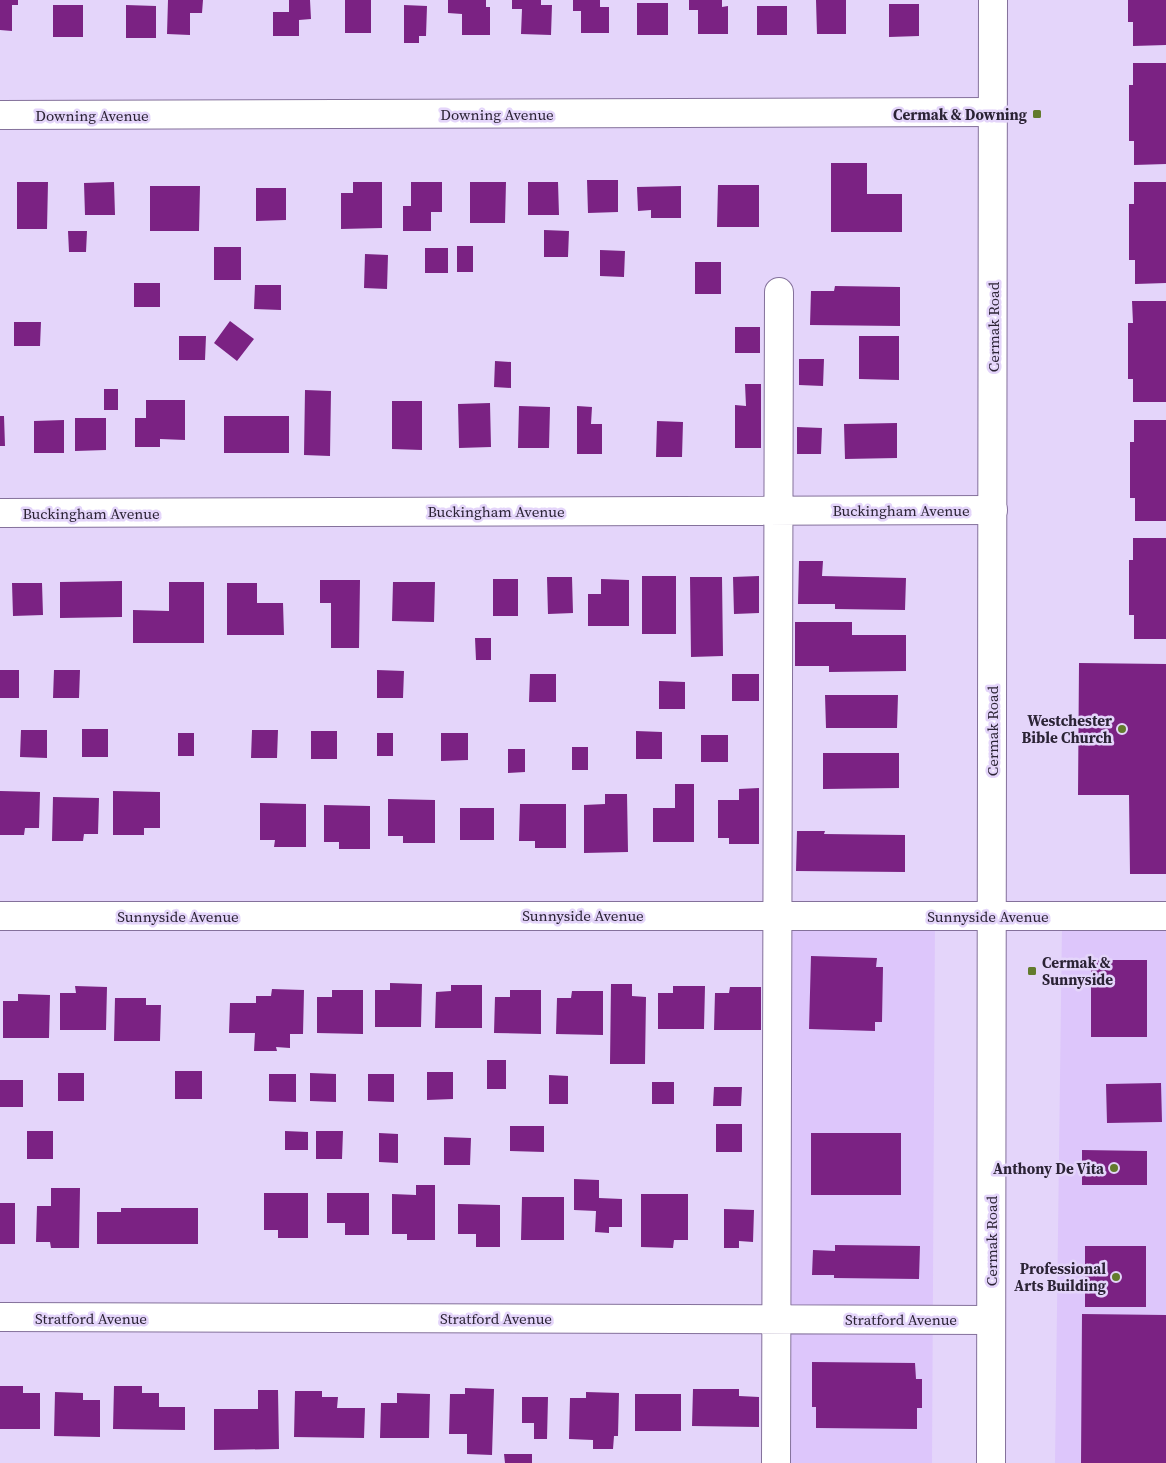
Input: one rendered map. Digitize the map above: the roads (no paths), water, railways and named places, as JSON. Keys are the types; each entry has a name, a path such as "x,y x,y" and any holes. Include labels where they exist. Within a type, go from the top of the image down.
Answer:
{"street":[{"name":"Cermak Road","path":"991,1463 993,0"},
{"name":"Downing Avenue","path":"0,115 993,112"},
{"path":"776,1463 779,292"},
{"name":"Buckingham Avenue","path":"0,513 993,510"},
{"name":"Sunnyside Avenue","path":"0,916 1166,916"},
{"name":"Stratford Avenue","path":"0,1317 991,1320"}],"place":[{"name":"Cermak & Downing","path":"1037,114"},
{"name":"Westchester Bible Church","path":"1122,729"},
{"name":"Cermak & Sunnyside","path":"1032,971"},
{"name":"Anthony De Vita","path":"1114,1168"},
{"name":"Professional Arts Building","path":"1116,1277"}]}
